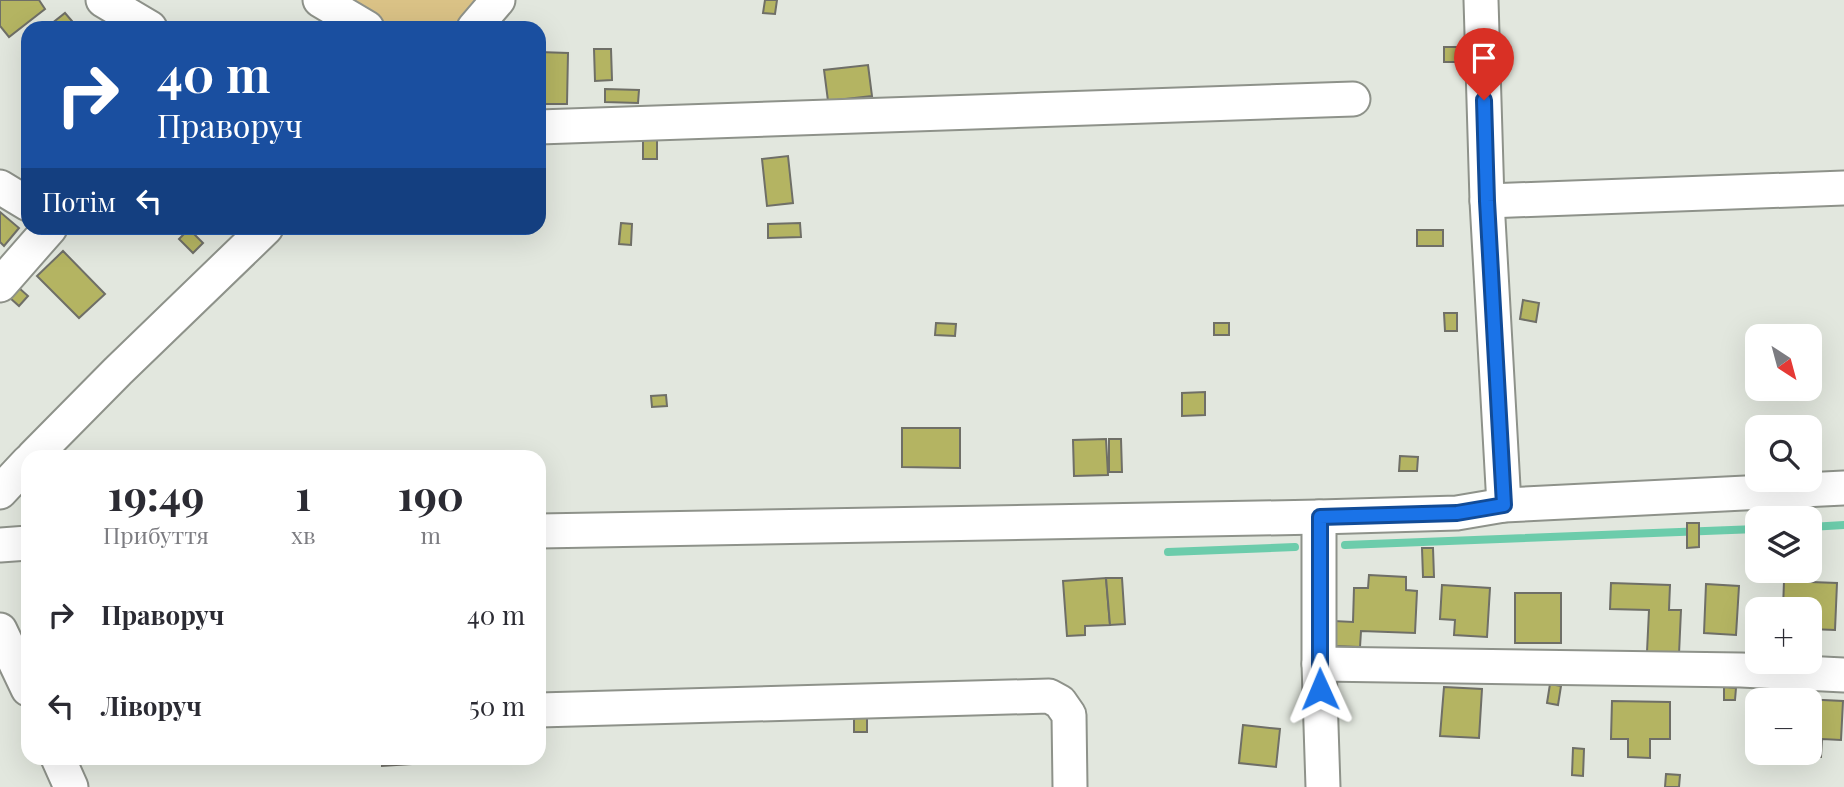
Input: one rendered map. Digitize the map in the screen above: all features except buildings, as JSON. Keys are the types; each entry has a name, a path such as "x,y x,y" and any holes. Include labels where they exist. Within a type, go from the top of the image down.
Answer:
{"street":[{"path":"103,0 138,21"},
{"path":"320,0 355,21"},
{"path":"480,21 498,0"},
{"path":"1481,0 1487,201 1504,505"},
{"path":"546,127 1353,99"},
{"path":"0,187 21,200"},
{"path":"1487,201 1844,188"},
{"path":"0,285 44,235"},
{"path":"40,450 259,235"},
{"path":"0,492 21,470"},
{"path":"546,531 1457,513 1504,505 1844,488"},
{"path":"1320,517 1319,664 1323,787"},
{"path":"0,545 21,544"},
{"path":"0,630 21,674"},
{"path":"1319,664 1741,670 1844,675"},
{"path":"546,710 1049,696 1060,702 1069,715 1070,787"},
{"path":"61,765 71,787"}],"shaded area":[{"path":"327,0 482,0 464,21 360,21"}],"waterway":[{"path":"1822,526 1844,525"},
{"path":"1345,545 1745,529"},
{"path":"1168,552 1295,547"}],"route":[{"path":"1320,689 1320,517 1457,513 1504,505 1484,100"}]}
